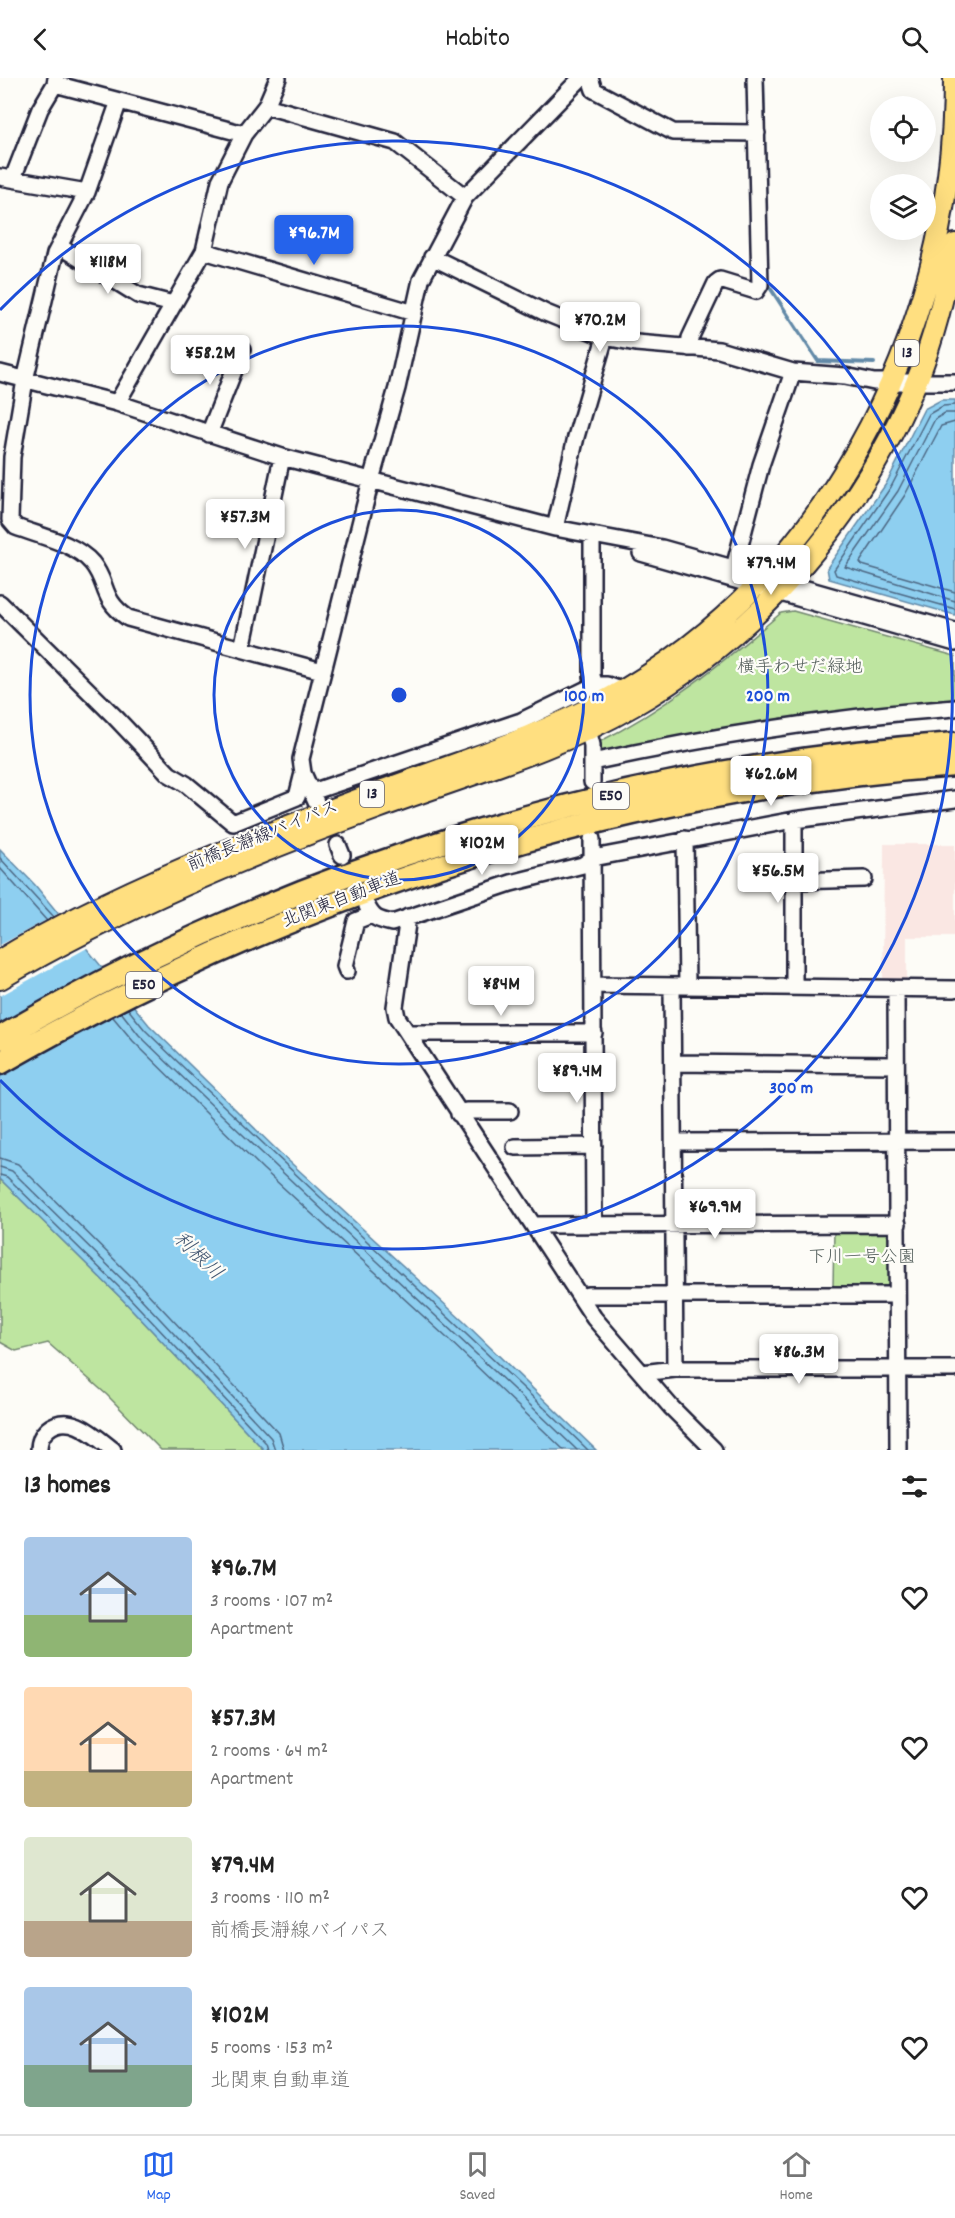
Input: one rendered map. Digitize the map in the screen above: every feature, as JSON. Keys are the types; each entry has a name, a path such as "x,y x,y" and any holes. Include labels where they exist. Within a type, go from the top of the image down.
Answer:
{"highway":[{"name":"北関東自動車道","path":"0,1038 116,975 278,901 429,846 524,818 646,788 801,760 955,744"},
{"name":"北関東自動車道","path":"0,1063 128,993 293,918 435,866 574,827 650,809 803,781 955,765"}],"main road":[{"name":"前橋長瀞線バイパス","path":"0,979 239,853 511,744 588,709 621,690 698,638 760,581 804,532 850,470 896,383 931,277 953,141 954,78"},
{"name":"前橋長瀞線バイパス","path":"0,960 165,877 518,759 588,730 635,705 716,649 783,588 842,514 871,471 917,382 947,281 955,243"}],"street":[{"path":"117,403 204,251 220,181 244,134 266,106 278,78"},
{"path":"581,78 465,197 421,280 397,388 322,671 301,759 303,773 314,797 520,721 595,685 607,685 621,690"},
{"path":"590,78 594,90 673,132 757,133"},
{"path":"689,348 690,338 716,283 720,280 756,291 760,285 755,78"},
{"path":"87,192 6,177 55,81 118,101 244,134"},
{"path":"118,101 87,192 59,246 25,380 12,457 10,520 16,526 76,550 93,564 113,607 128,618 322,671"},
{"path":"266,106 395,142 465,197"},
{"path":"59,246 138,295 173,304"},
{"path":"204,251 414,313"},
{"path":"432,257 546,313 605,337 636,343 719,350 793,372 813,372 874,382 955,382"},
{"path":"555,528 576,437 605,337"},
{"path":"209,434 242,350"},
{"path":"734,568 761,465 793,372"},
{"path":"0,373 117,403 282,458 760,581 955,643"},
{"path":"242,649 282,458"},
{"path":"592,537 662,548 734,568 760,581"},
{"path":"592,537 592,676 595,685"},
{"path":"783,588 955,631"},
{"path":"0,603 169,774 186,784 233,823 297,796 303,773"},
{"path":"592,762 726,735 822,721 955,708"},
{"path":"588,730 592,782"},
{"path":"347,971 345,966 356,921 369,910 378,920 392,923 511,883 583,865 593,858 794,820 955,799"},
{"path":"794,820 794,987"},
{"path":"592,839 594,1223"},
{"path":"675,1369 673,1064 679,986 685,839"},
{"path":"794,881 864,879"},
{"path":"408,917 395,1007 408,1033 503,1182 521,1204 594,1318 714,1450"},
{"path":"593,985 955,988"},
{"path":"896,989 898,1450"},
{"path":"408,1033 594,1033"},
{"path":"673,1064 896,1065"},
{"path":"459,1114 466,1111 510,1111"},
{"path":"674,1142 955,1141"},
{"path":"515,1147 594,1146"},
{"path":"534,1224 898,1224"},
{"path":"581,1298 588,1295 897,1295"},
{"path":"642,1373 675,1369 955,1369"},
{"path":"39,1450 44,1433 55,1424 64,1421 76,1424 113,1450"}],"shaded area":[{"path":"884,844 955,844 955,937 907,937 907,983 883,983"}],"green space":[{"name":"横手わせだ緑地","path":"793,611 955,656 955,702 600,756 597,743 670,700 781,613"},
{"path":"0,1179 123,1300 264,1450 161,1450 107,1395 48,1343 16,1351 0,1342"},
{"name":"下川一号公園","path":"885,1228 892,1234 892,1284 886,1288 833,1288 834,1229"}],"water":[{"path":"941,400 955,400 955,615 829,579 827,568 886,484 924,409"},
{"name":"利根川","path":"0,849 35,885 149,1025 279,1152 463,1321 596,1450 264,1450 123,1300 0,1179"}],"pier":[{"path":"61,912 89,947 0,996 0,945"}],"waterway":[{"path":"763,78 766,239"},
{"path":"767,283 818,361 874,363"}]}
